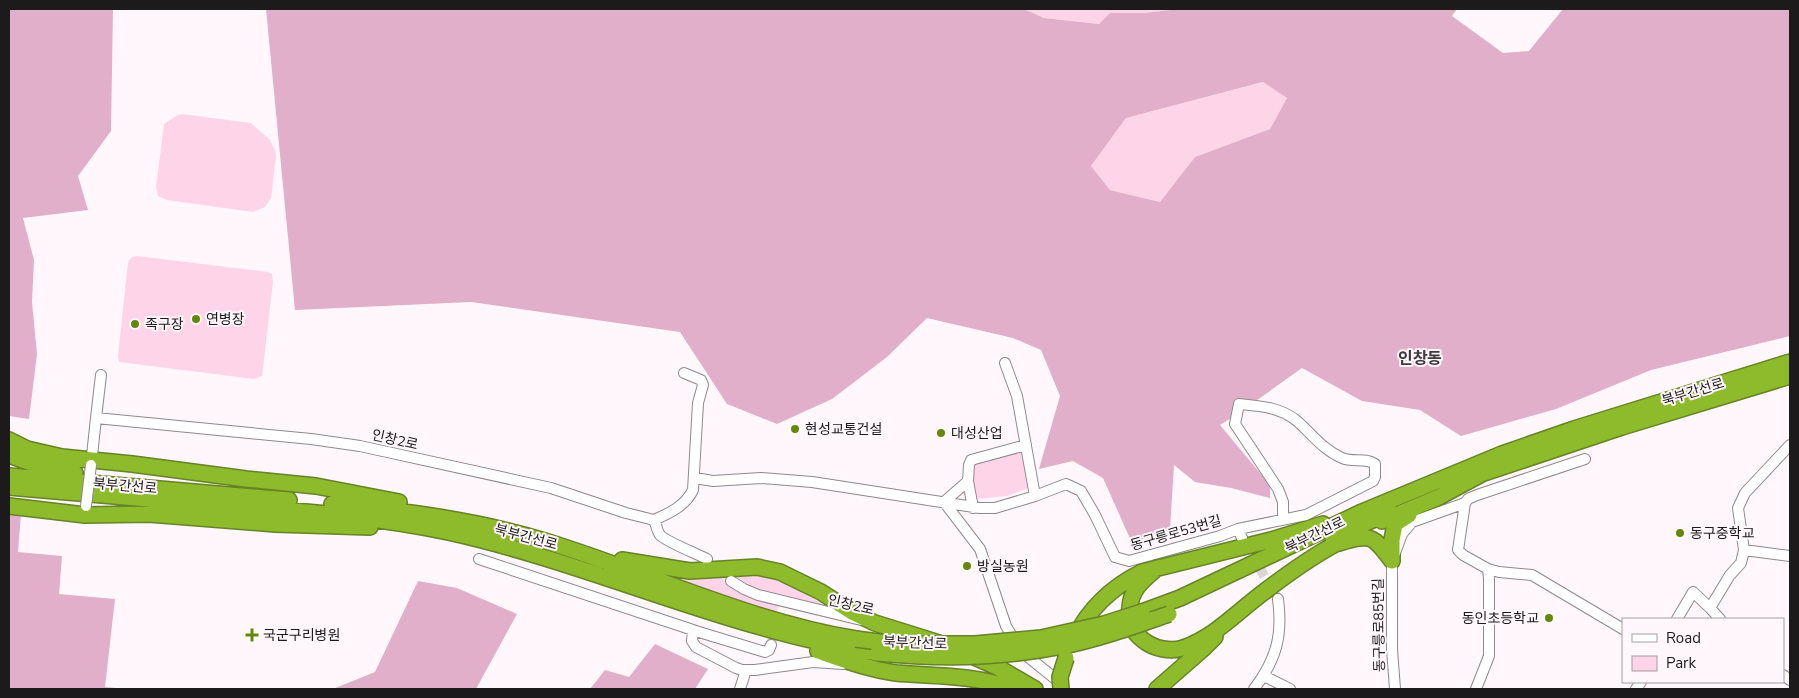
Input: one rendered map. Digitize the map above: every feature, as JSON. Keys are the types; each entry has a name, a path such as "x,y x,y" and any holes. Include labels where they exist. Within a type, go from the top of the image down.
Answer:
{"highway":[{"name":"북부간선로","path":"9,476 367,507 466,521 582,553 722,604 799,628 894,644 975,644 1040,638 1104,624 1142,612 1180,598 1362,512 1502,454 1574,429 1790,362"},
{"name":"북부간선로","path":"9,487 329,513 447,532 530,553 694,607 794,637 835,647 878,653 931,656 1023,652 1064,646 1104,636 1169,614 1382,515 1489,470 1790,376"},
{"path":"9,440 37,452 91,462 316,486 421,506 466,521"},
{"path":"9,455 59,470 165,490"},
{"path":"1392,561 1392,540 1395,524 1489,470"},
{"path":"1157,689 1205,648 1224,626 1263,592 1307,561 1335,544 1401,512 1439,497"},
{"path":"9,506 168,515 275,524 398,528 447,532"},
{"path":"1060,689 1060,678 1066,658 1086,618 1103,598 1123,582 1142,572 1271,540 1362,512"},
{"path":"1335,544 1358,538 1371,538 1380,544 1392,561"},
{"path":"582,553 658,567 690,570 757,567 780,572 821,592 852,612 875,623 953,647 999,668 1035,689"},
{"path":"1157,568 1134,591 1130,602 1130,623 1141,638 1154,647 1177,649 1193,643 1224,626"},
{"path":"694,607 864,667 991,682 1010,689"}],"street":[{"path":"1005,363 1017,396 1035,496"},
{"path":"684,374 701,380 703,383 698,403 693,490 682,505 654,520 660,534 669,541 707,560"},
{"path":"85,510 101,375"},
{"name":"동구릉로53번길","path":"695,478 712,481 744,478 778,478 825,483 970,508 995,508 1066,484 1081,491 1115,556 1129,561 1220,536 1240,533 1283,519 1306,516 1373,481 1375,477 1375,464 1370,460 1349,460 1330,452 1296,421 1282,412 1268,407 1238,404 1235,424 1278,488 1283,502 1283,519"},
{"name":"인창2로","path":"96,418 311,439 360,446 551,488 626,513 654,520"},
{"path":"960,522 960,510 970,508 968,481 971,460 1026,445"},
{"path":"1710,608 1730,575 1741,563 1744,550 1738,508 1745,493 1790,445"},
{"path":"1392,561 1402,534 1412,522 1464,503 1477,495 1585,459"},
{"path":"968,481 944,502 980,548 1006,626 1014,640 1027,656 1068,689"},
{"path":"1464,503 1458,550 1462,555 1488,569 1532,576 1622,627"},
{"path":"1744,550 1790,556"},
{"path":"479,559 765,652 769,651 771,645"},
{"name":"동구릉로85번길","path":"1392,561 1392,649 1395,689"},
{"path":"1476,689 1489,656 1488,569"},
{"name":"인창2로","path":"731,581 781,607 875,623 886,631 932,650 948,662 954,674"},
{"path":"1678,618 1693,592 1719,618"},
{"path":"1254,689 1264,676 1274,656 1280,631 1278,599"},
{"path":"693,630 692,641 696,647 736,668 746,670 813,662 864,667"},
{"path":"740,689 746,670"},
{"path":"1264,676 1290,689"}],"green space":[{"path":"1024,9 1179,9 1144,13 1110,13 1100,24 1044,18"},
{"path":"1264,82 1287,98 1270,129 1195,157 1160,202 1110,190 1091,166 1126,118"},
{"path":"182,114 251,123 270,140 276,156 271,198 265,207 253,212 167,200 158,196 156,187 164,124"},
{"name":"연병장","path":"137,256 272,274 273,282 262,376 254,379 119,362 118,356 128,262 132,257"},
{"path":"1025,449 1031,487 1007,496 974,498 972,465"},
{"path":"732,573 775,575 801,592 833,609 767,593"},
{"path":"719,574 728,584 779,604 777,611 775,612 694,586 675,576"}],"shaded area":[{"path":"9,9 113,9 111,131 78,176 88,210 23,218 34,260 32,302 37,354 29,419 9,416"},
{"path":"266,9 1024,9 1044,18 1099,24 1110,13 1144,13 1179,9 1457,9 1452,16 1503,53 1529,51 1563,9 1790,9 1790,336 1651,370 1556,409 1461,436 1420,410 1362,401 1302,368 1220,425 1270,485 1270,498 1231,488 1195,482 1174,465 1170,529 1132,543 1103,478 1073,461 1039,469 1060,396 1041,350 1013,338 927,318 887,357 832,399 777,424 727,404 680,332 471,302 295,310","holes":["1263,82 1287,98 1270,129 1195,157 1160,202 1110,190 1091,166 1126,118"]},
{"path":"9,513 21,514 18,552 62,556 59,594 115,599 105,687 128,689 9,689"},
{"path":"418,581 457,588 517,614 476,689 333,689 375,672"},
{"path":"655,644 708,669 695,689 590,689 605,670 629,677"}],"tunnel":[{"path":"1244,542 1278,599"},
{"path":"771,645 780,613"}],"place":[{"name":"연병장","path":"196,319"},
{"name":"족구장","path":"135,324"},
{"name":"현성교통건설","path":"795,429"},
{"name":"대성산업","path":"941,433"},
{"name":"동구중학교","path":"1680,533"},
{"name":"방실농원","path":"967,566"},
{"name":"동인초등학교","path":"1549,618"},
{"name":"국군구리병원","path":"252,635"}],"district":[{"name":"인창동","path":"1420,359"}]}
